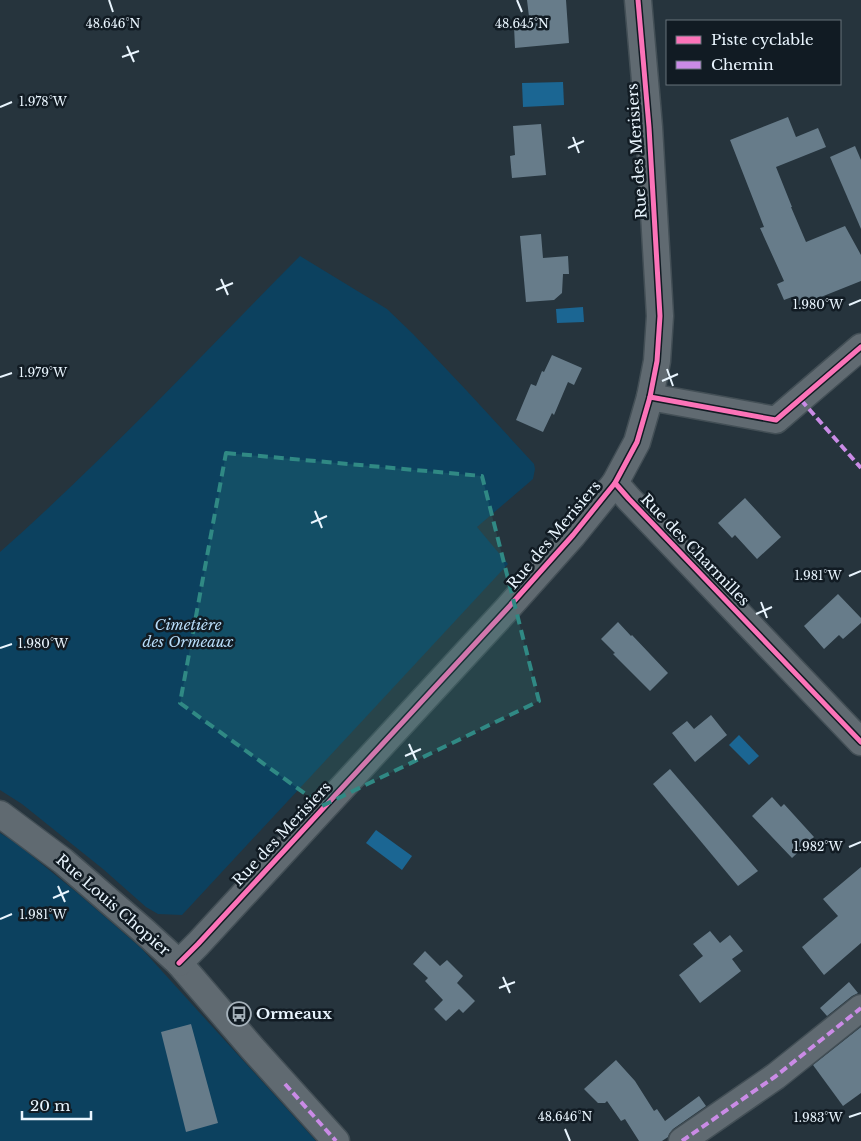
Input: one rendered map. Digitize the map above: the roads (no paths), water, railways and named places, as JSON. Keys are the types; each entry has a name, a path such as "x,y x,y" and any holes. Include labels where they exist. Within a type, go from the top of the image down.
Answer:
{"street":[{"name":"Rue des Merisiers","path":"179,963 507,609 573,535 615,483 637,442 650,397 657,361 660,316 649,127 638,0"},
{"path":"650,397 776,420 861,347"},
{"name":"Rue des Charmilles","path":"615,483 861,742"},
{"name":"Rue Louis Chopier","path":"0,814 63,861 179,963 336,1141"},
{"path":"689,1139 776,1076 861,1008"}],"place":[{"name":"Ormeaux","path":"239,1014"}],"park label":[{"name":"Cimetière des Ormeaux","path":"188,634"}]}
